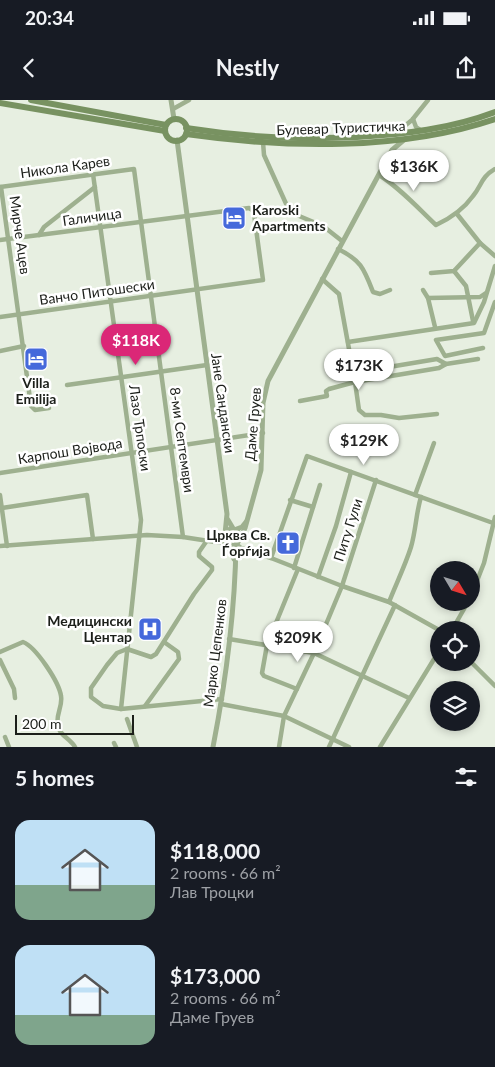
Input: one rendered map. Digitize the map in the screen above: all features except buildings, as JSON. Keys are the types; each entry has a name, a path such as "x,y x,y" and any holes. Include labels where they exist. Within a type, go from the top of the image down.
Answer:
{"main road":[{"path":"31,100 166,128"},
{"path":"0,103 166,128"},
{"name":"Булевар Туристичка","path":"186,131 287,138 335,138 423,131 462,123 495,112"},
{"path":"174,119 184,122 186,131 184,137 177,140 168,137 166,128 174,119"},
{"name":"Булевар Туристичка","path":"186,131 263,142 334,143 405,139 450,132 495,119"}],"street":[{"path":"172,100 174,119"},
{"path":"173,109 189,100"},
{"path":"393,134 413,119 427,100"},
{"path":"413,119 416,127 423,131"},
{"name":"Даме Груев","path":"238,542 246,522 261,470 263,403 268,381 388,156 405,139"},
{"name":"Јане Сандански","path":"177,140 227,520 225,534"},
{"path":"377,141 386,146 388,156"},
{"path":"263,142 264,155 280,194 288,208 292,213 322,226 342,242"},
{"name":"Никола Карев","path":"1,187 134,169"},
{"name":"8-ми Септември","path":"134,169 183,537"},
{"path":"378,175 415,204 436,226 457,214 474,195 485,176 495,169"},
{"name":"Лазо Трпоски","path":"93,174 141,520 121,708"},
{"name":"Мирче Ацев","path":"1,187 32,406 35,410 49,408"},
{"path":"39,235 44,227 94,187"},
{"path":"186,215 245,207 252,208 262,266 263,280 196,290"},
{"path":"457,214 480,243 495,256"},
{"name":"Галичица","path":"0,240 186,215"},
{"path":"432,274 454,271 480,243"},
{"path":"338,249 351,256 364,270 373,292 380,294 390,290"},
{"path":"474,323 484,302 495,266"},
{"path":"454,271 466,286 474,323"},
{"path":"322,279 339,294 359,410 365,415 399,418 437,414"},
{"name":"Ванчо Питошески","path":"0,317 196,290"},
{"path":"423,290 428,298 435,327"},
{"path":"428,298 480,297 486,293"},
{"path":"480,297 484,302"},
{"path":"483,348 444,356 436,340 484,333 495,302"},
{"path":"348,342 435,327 474,323"},
{"path":"0,351 24,346"},
{"path":"300,401 327,396 326,391 329,389 355,382 439,368 446,364 478,358"},
{"path":"353,373 437,359 446,364"},
{"path":"67,386 207,366"},
{"name":"Карпош Војвода","path":"0,473 263,433"},
{"path":"415,495 434,443"},
{"path":"271,558 307,456 494,524 480,573"},
{"path":"318,577 334,533 351,472"},
{"name":"Питу Гули","path":"279,747 284,716 314,653 342,586 376,480"},
{"path":"297,689 264,676 262,673 266,645 296,568 312,507 320,485"},
{"path":"0,495 7,546"},
{"path":"2,508 87,495 93,540"},
{"path":"389,602 411,548 421,497"},
{"path":"290,500 312,507"},
{"name":"Јане Сандански","path":"227,520 234,530"},
{"path":"246,522 242,527 229,530 225,534 208,540 198,552 212,567 212,570 194,594 156,654 151,657 127,649 117,653 95,681 90,693 91,697 103,706 121,708 222,702 284,716 349,747"},
{"path":"234,530 240,534 238,547 389,602 430,625"},
{"path":"225,534 225,540 235,557 247,549"},
{"path":"0,546 139,536 183,537 228,544 238,542"},
{"name":"Марко Цепенков","path":"213,747 222,702 238,542"},
{"path":"328,747 395,605"},
{"path":"229,639 314,653 409,698"},
{"path":"0,652 23,642 31,648 58,684 61,705 57,716 58,727 59,731 73,746"},
{"path":"145,706 179,659 178,652 164,642"},
{"path":"0,660 14,689 15,698"},
{"path":"380,747 430,665"},
{"path":"480,671 495,686"},
{"path":"127,718 137,747"},
{"path":"5,737 9,747"}],"place":[{"name":"Karoski Apartments","path":"234,218"},
{"name":"Villa Emilija","path":"36,359"},
{"name":"Црква Св. Ѓoрѓијa","path":"288,543"},
{"name":"Медицински Центар","path":"150,629"}]}
